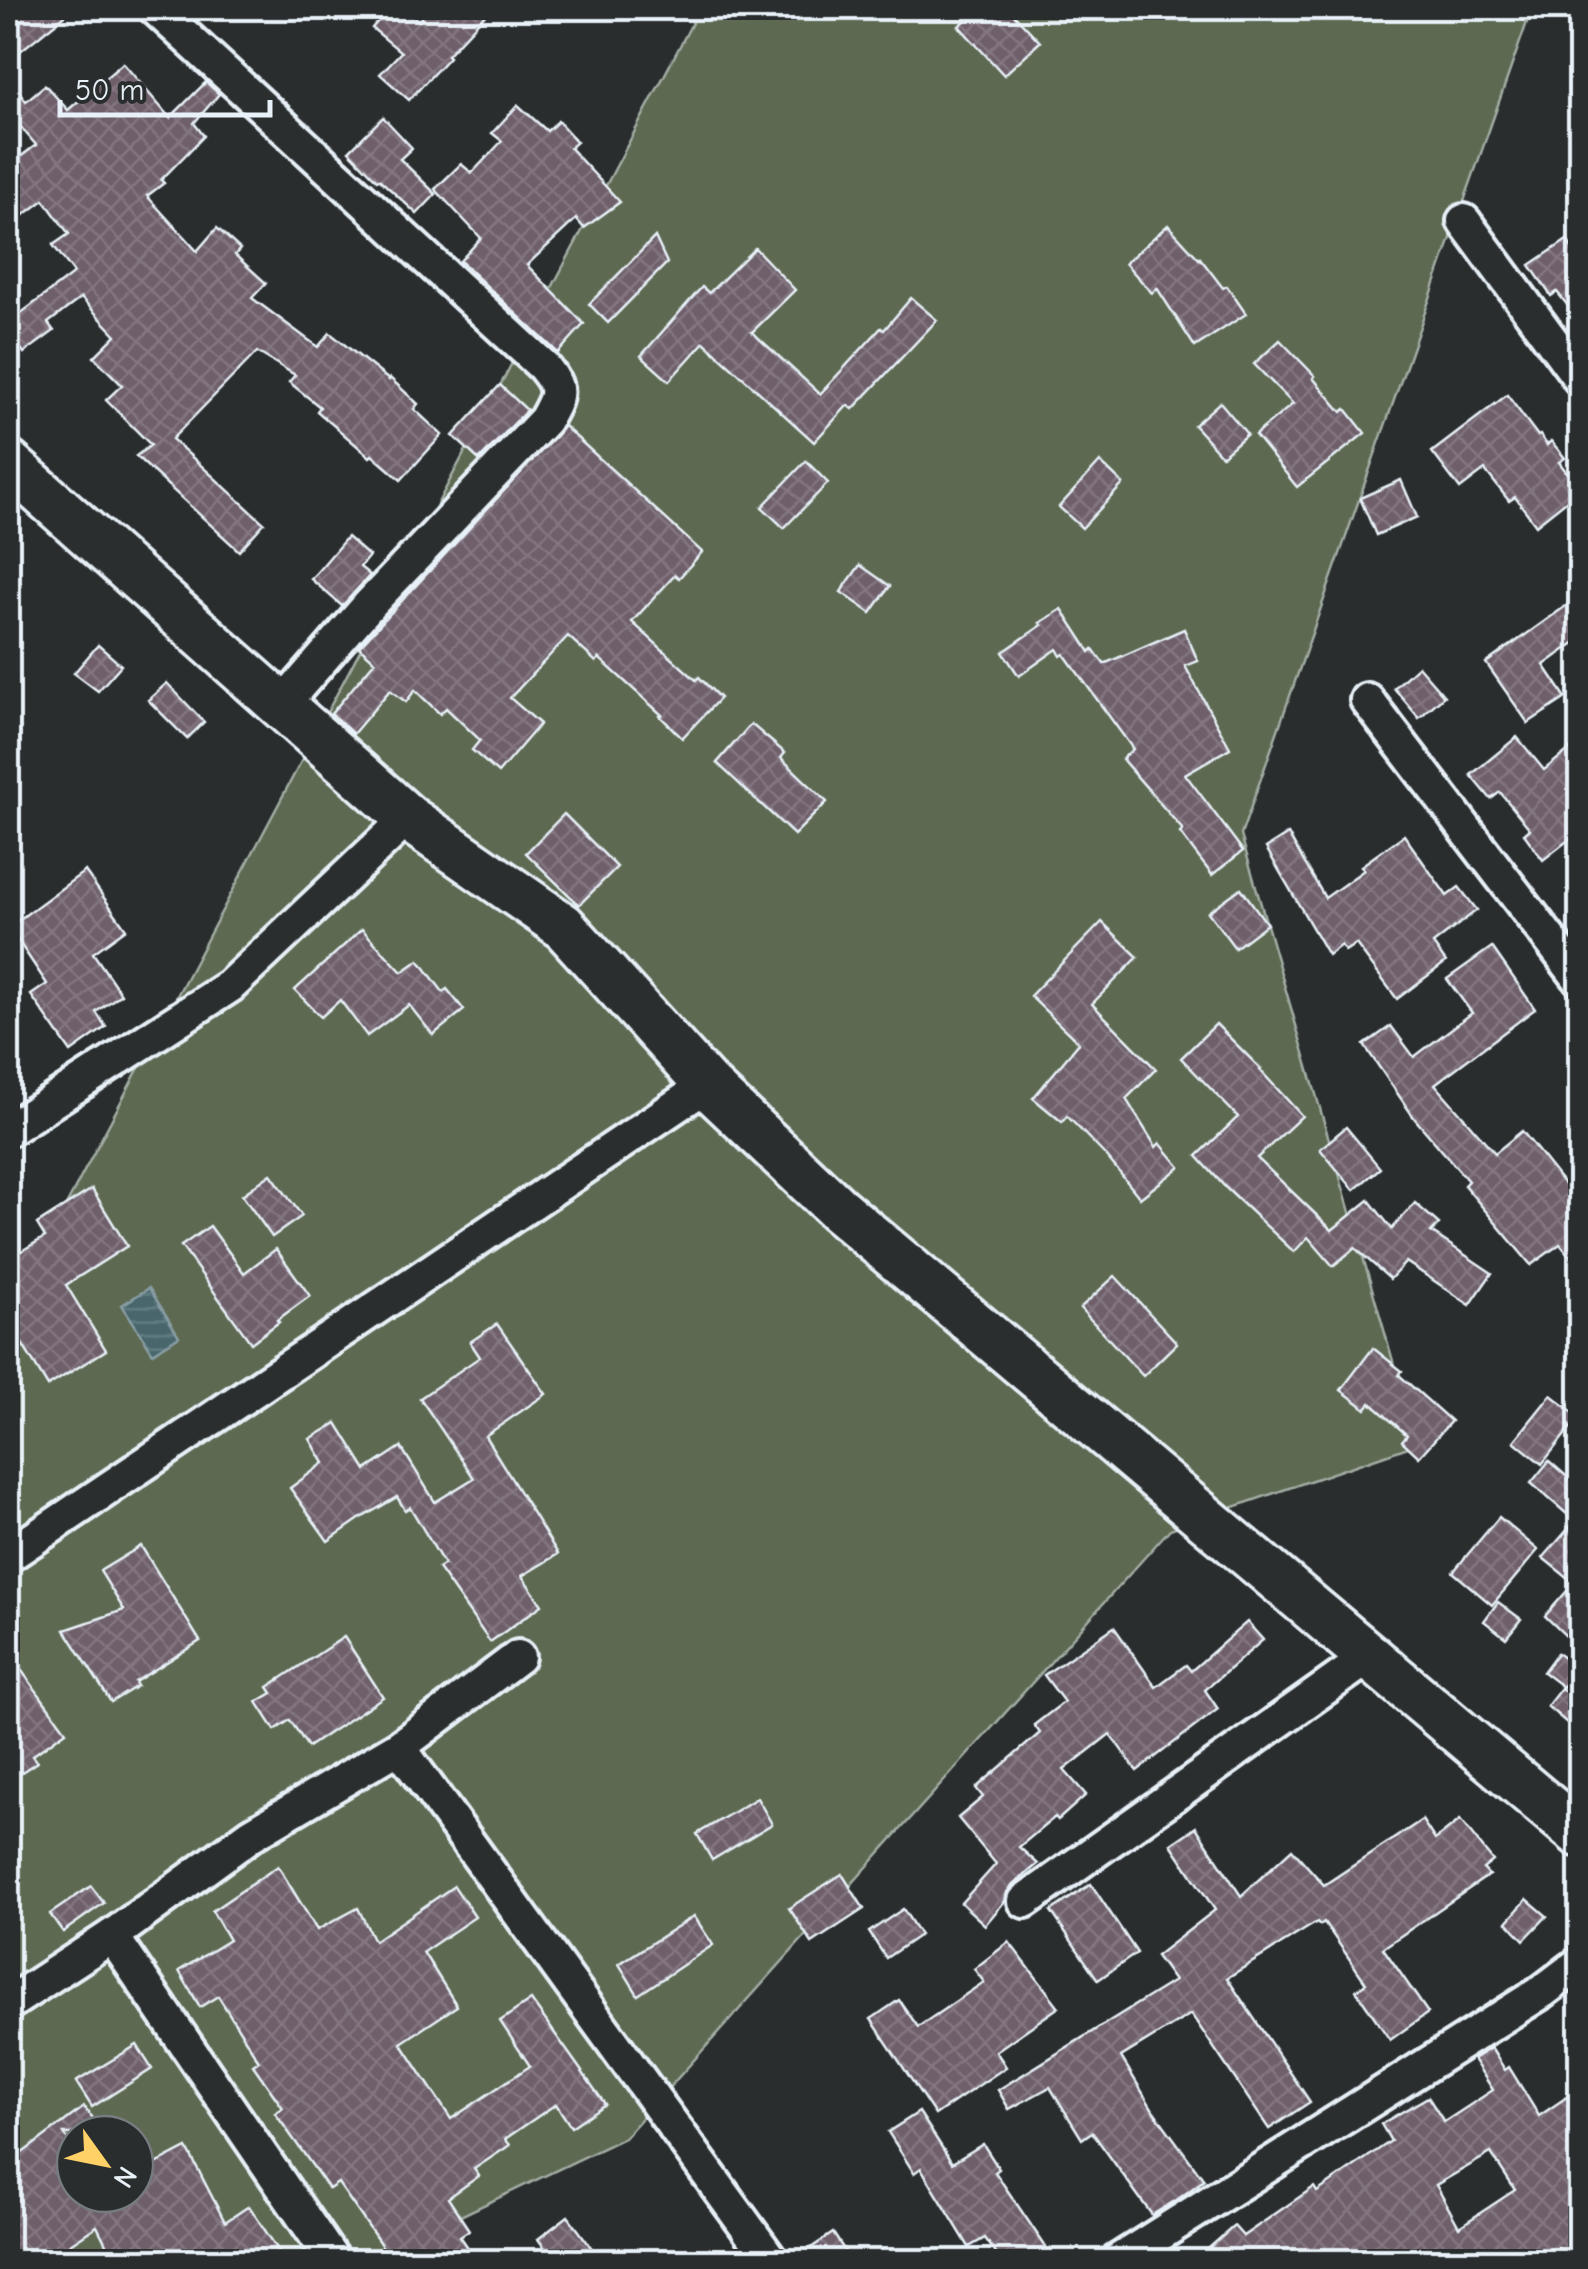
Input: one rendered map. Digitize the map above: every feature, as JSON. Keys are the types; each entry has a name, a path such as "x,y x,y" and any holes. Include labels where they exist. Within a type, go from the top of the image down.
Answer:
{"street":[{"path":"156,8 555,380 558,398 545,420 369,605 282,705"},
{"path":"1464,221 1580,379"},
{"path":"8,463 408,818 564,926 708,1085 838,1208 1580,1834"},
{"path":"1367,700 1580,979"},
{"path":"8,1130 230,986 408,818"},
{"path":"8,1556 708,1085"},
{"path":"8,2004 112,1936 252,1834 399,1747 518,1656"},
{"path":"1025,1901 1369,1657"},
{"path":"399,1747 772,2262"},
{"path":"112,1936 334,2262"},
{"path":"1116,2262 1580,1964"}],"green space":[{"path":"700,8 1532,8 1241,835 1417,1444 1170,1529 624,2138 366,2261 8,2262 8,1315"}],"water":[{"path":"149,1288 179,1336 153,1353 122,1305"}],"building":[{"path":"15,8 74,8 8,61 8,14"},
{"path":"389,8 402,8 419,21 428,8 491,8 409,100 380,74 401,52 372,28"},
{"path":"979,8 1008,8 1040,42 1004,75 959,26"},
{"path":"123,63 170,118 206,82 219,94 194,123 204,136 161,180 164,183 147,196 197,251 217,228 240,249 235,255 266,283 252,298 318,347 330,333 390,378 418,404 414,409 442,435 401,480 317,411 320,407 289,382 295,375 257,352 172,439 264,523 239,551 136,456 151,445 106,400 122,385 94,357 116,335 81,298 48,323 54,331 24,353 8,330 8,323 74,273 53,245 69,234 44,200 8,227 8,166 36,145 8,112 8,77 26,101 45,85 68,110"},
{"path":"518,105 547,131 558,121 577,142 570,148 620,202 584,228 576,219 527,265 584,324 558,353 460,261 481,238 435,189 461,164 472,173 502,141 492,133"},
{"path":"383,117 412,148 400,159 436,194 417,214 349,151"},
{"path":"1168,225 1223,288 1227,286 1246,314 1195,347 1157,288 1152,293 1125,263"},
{"path":"655,237 667,263 608,323 589,304"},
{"path":"1567,240 1580,261 1580,321 1557,292 1551,296 1530,265"},
{"path":"755,248 795,290 752,332 820,394 911,298 937,320 853,409 848,405 814,442 704,342 669,381 641,356 702,287 709,293"},
{"path":"1280,340 1365,433 1297,487 1255,435 1293,404 1254,364"},
{"path":"500,385 527,410 479,460 453,436"},
{"path":"1507,395 1538,436 1547,445 1551,441 1565,458 1559,462 1580,490 1536,525 1515,497 1509,501 1485,470 1460,489 1432,452"},
{"path":"1220,402 1247,434 1222,456 1194,425"},
{"path":"564,426 702,552 632,622 720,698 682,738 599,658 596,662 568,636 510,698 540,724 498,773 472,750 480,740 446,708 440,714 415,690 406,702 390,690 353,734 331,714 375,661 359,647"},
{"path":"806,461 828,483 784,528 762,507"},
{"path":"1100,462 1123,484 1082,528 1059,507"},
{"path":"1401,480 1417,517 1376,535 1360,498"},
{"path":"347,537 369,556 360,567 370,575 342,606 311,579"},
{"path":"860,565 890,586 871,613 841,592"},
{"path":"1580,596 1580,639 1544,665 1566,698 1528,723 1486,663"},
{"path":"1062,609 1090,652 1093,649 1104,664 1184,629 1198,661 1185,666 1230,748 1185,774 1243,851 1212,875 1180,833 1183,830 1122,759 1133,749 1064,654 1061,656 1057,649 1019,676 1003,652"},
{"path":"98,645 121,665 98,691 74,673"},
{"path":"1418,666 1444,696 1419,718 1394,688"},
{"path":"167,683 204,722 187,739 148,700"},
{"path":"751,724 785,753 781,758 827,802 794,835 717,763"},
{"path":"1517,737 1544,770 1580,741 1580,831 1543,860 1524,834 1530,829 1500,792 1491,799 1471,775"},
{"path":"564,814 617,867 579,905 526,853"},
{"path":"1288,834 1325,898 1404,835 1447,896 1459,887 1477,910 1433,944 1446,962 1397,999 1356,944 1345,951 1341,945 1328,955 1266,848"},
{"path":"85,871 126,929 93,953 121,994 96,1012 106,1027 71,1052 31,995 47,984 9,927"},
{"path":"1241,888 1267,924 1235,948 1208,912"},
{"path":"1102,922 1138,957 1092,1004 1156,1069 1126,1099 1156,1147 1160,1143 1180,1167 1140,1198 1067,1116 1062,1122 1033,1098 1079,1043 1030,996"},
{"path":"362,929 402,972 419,960 443,992 447,989 464,1010 433,1035 409,1005 367,1036 340,1000 321,1017 295,990"},
{"path":"1492,947 1535,1009 1435,1084 1495,1153 1522,1131 1580,1204 1580,1269 1560,1244 1531,1265 1464,1185 1468,1181 1415,1119 1364,1045 1391,1026 1414,1057 1472,1013 1447,979"},
{"path":"1216,1024 1302,1116 1257,1158 1332,1230 1369,1200 1392,1229 1415,1203 1439,1224 1431,1232 1492,1273 1470,1305 1406,1262 1390,1279 1355,1248 1333,1266 1308,1237 1294,1252 1197,1156 1238,1117 1181,1058"},
{"path":"1346,1127 1380,1168 1354,1190 1320,1149"},
{"path":"271,1174 302,1216 272,1237 242,1195"},
{"path":"92,1189 127,1246 66,1285 106,1350 48,1386 8,1321 8,1259 45,1237 37,1224"},
{"path":"210,1226 244,1273 276,1249 310,1296 251,1343 181,1246"},
{"path":"1115,1276 1177,1343 1143,1376 1080,1308"},
{"path":"497,1324 546,1394 485,1436 558,1554 522,1576 542,1605 490,1642 438,1568 444,1564 410,1507 405,1510 397,1497 328,1541 290,1488 324,1463 310,1439 337,1423 366,1470 401,1447 435,1502 474,1478 420,1398 480,1357 470,1342"},
{"path":"1373,1348 1402,1371 1399,1375 1451,1421 1419,1457 1402,1441 1407,1435 1371,1403 1366,1409 1341,1390"},
{"path":"1551,1395 1579,1417 1542,1464 1514,1441"},
{"path":"1549,1461 1580,1488 1580,1628 1570,1640 1545,1616 1574,1583 1543,1558 1575,1521 1531,1483"},
{"path":"1499,1517 1538,1550 1492,1605 1453,1572"},
{"path":"141,1546 200,1641 111,1702 65,1630 124,1610 100,1571"},
{"path":"1498,1602 1521,1619 1506,1638 1484,1621"},
{"path":"1247,1622 1263,1640 1205,1690 1218,1709 1137,1771 1110,1734 1064,1770 1086,1795 1019,1847 1038,1864 1013,1885 985,1925 961,1903 996,1864 958,1818 983,1797 976,1788 1040,1733 1034,1725 1064,1702 1044,1675 1114,1627 1156,1687 1186,1665 1191,1671"},
{"path":"344,1637 383,1697 308,1747 290,1720 275,1730 257,1702 272,1693 268,1687"},
{"path":"8,1652 66,1731 32,1756 37,1762 8,1781"},
{"path":"1557,1653 1578,1668 1563,1687 1543,1672"},
{"path":"1561,1688 1580,1704 1580,1734 1547,1706"},
{"path":"757,1798 772,1824 712,1860 697,1834"},
{"path":"1422,1820 1435,1840 1460,1820 1493,1861 1483,1869 1489,1875 1383,1948 1428,2013 1390,2040 1356,1990 1366,1983 1324,1922 1317,1922 1227,1978 1310,2102 1269,2129 1191,2014 1121,2057 1153,2110 1204,2180 1178,2199 1152,2215 1092,2132 1082,2139 1050,2087 1009,2109 998,2090 1174,1981 1156,1956 1215,1910 1171,1844 1196,1827 1241,1896 1292,1849 1324,1885"},
{"path":"278,1866 317,1930 358,1908 374,1941 454,1886 475,1917 423,1952 457,2006 401,2043 451,2119 530,2066 500,2021 531,2000 605,2104 571,2127 556,2104 505,2139 510,2145 474,2169 479,2176 448,2198 469,2230 460,2236 478,2262 393,2262 338,2183 329,2189 275,2113 283,2108 253,2065 259,2061 218,1996 200,2007 179,1971 229,1940 212,1911"},
{"path":"842,1874 864,1909 812,1943 789,1908"},
{"path":"1091,1884 1137,1953 1098,1980 1051,1911"},
{"path":"91,1886 104,1903 63,1932 50,1914"},
{"path":"1527,1899 1547,1916 1524,1940 1507,1922"},
{"path":"903,1909 920,1935 886,1958 869,1932"},
{"path":"694,1916 713,1945 638,1995 619,1964"},
{"path":"1009,1942 1059,2007 996,2051 1006,2067 935,2115 871,2019 899,2000 918,2027 984,1982 974,1969"},
{"path":"137,2045 152,2069 92,2107 76,2082"},
{"path":"1491,2048 1505,2070 1509,2067 1539,2116 1580,2088 1580,2245 1563,2256 1558,2248 1537,2262 1483,2262 1474,2249 1452,2262 1388,2262 1380,2249 1362,2262 1193,2262 1234,2226 1243,2236 1391,2141 1381,2124 1428,2097 1444,2122 1493,2090 1473,2059","holes":["1491,2153 1515,2190 1459,2227 1436,2185"]},
{"path":"919,2112 952,2163 983,2144 999,2169 995,2172 1056,2262 1002,2262 985,2238 969,2247 921,2168 914,2173 888,2132"},
{"path":"55,2129 55,2214 155,2214 155,2165 187,2148 225,2222 249,2206 286,2262 131,2262 122,2246 110,2252 97,2226 43,2262 8,2262 8,2135 21,2154"},
{"path":"568,2216 602,2262 555,2262 538,2239"},
{"path":"833,2233 852,2262 792,2262 792,2261"}]}
